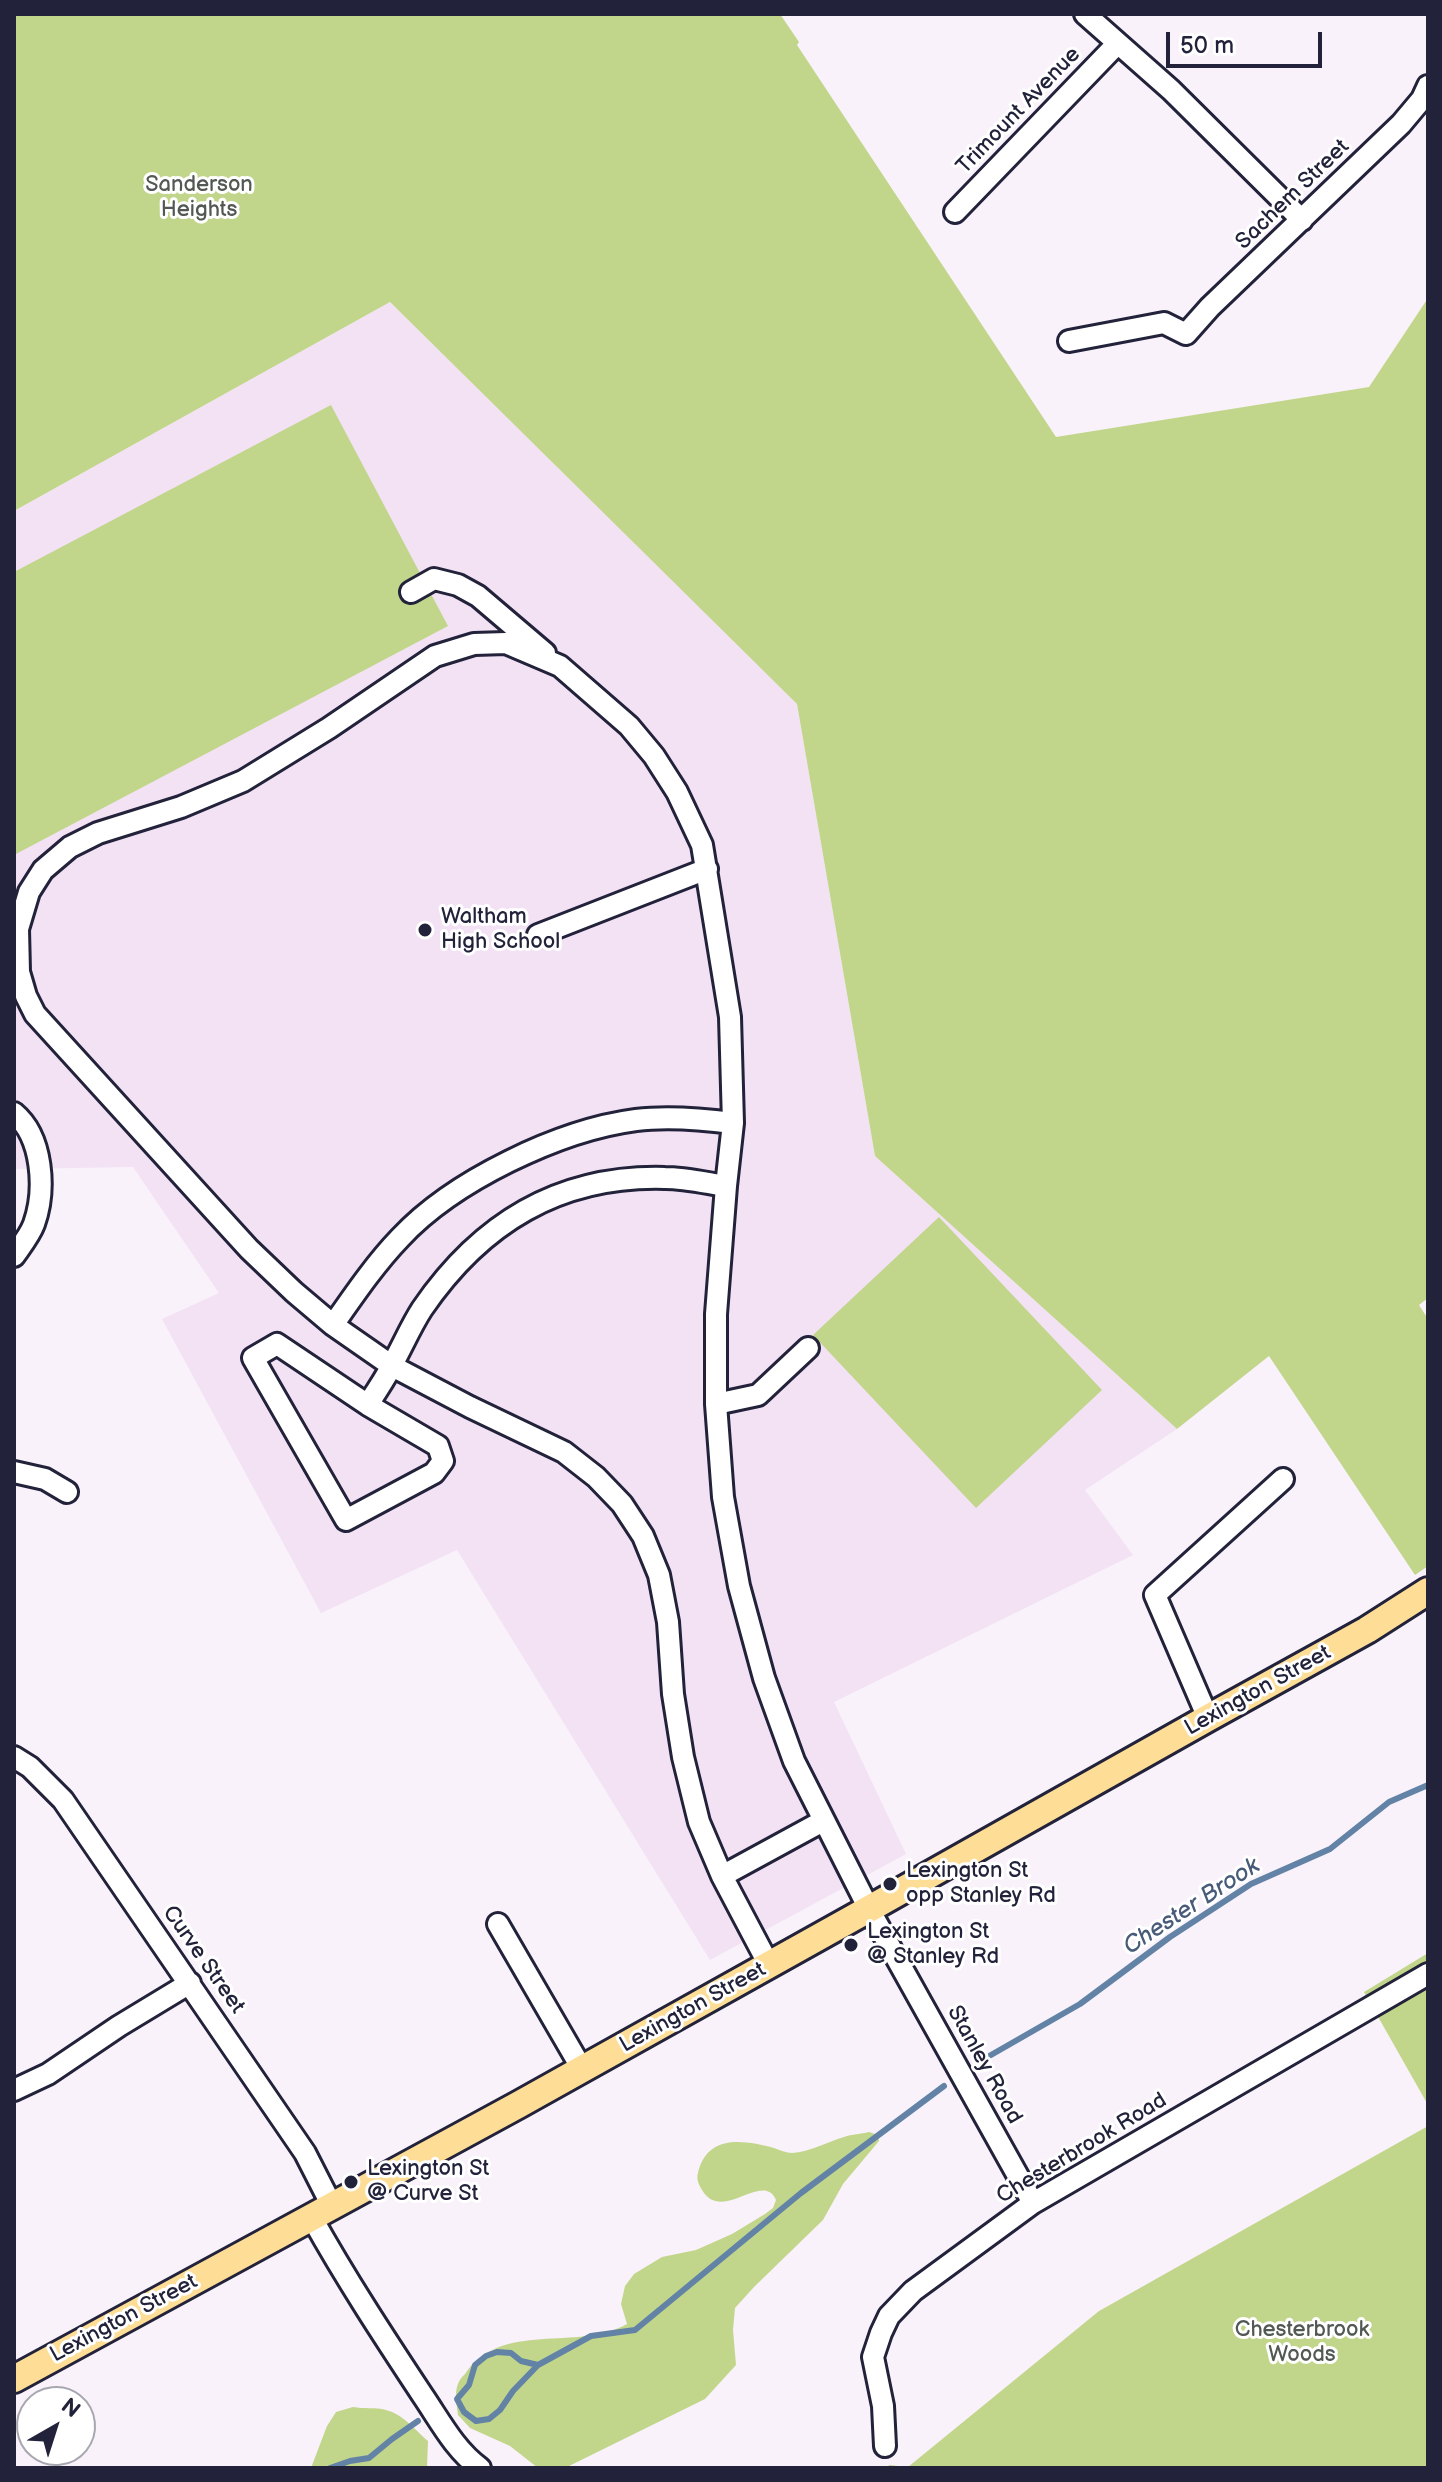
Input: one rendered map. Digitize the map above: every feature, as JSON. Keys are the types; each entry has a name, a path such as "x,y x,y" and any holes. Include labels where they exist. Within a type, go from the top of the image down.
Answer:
{"main road":[{"name":"Lexington Street","path":"14,2379 769,1965 1367,1630 1428,1591"},
{"name":"Lexington Street","path":"1367,1630 1428,1607"}],"street":[{"path":"1085,14 1171,90 1302,220"},
{"name":"Trimount Avenue","path":"955,212 1117,44"},
{"name":"Sachem Street","path":"1069,341 1164,323 1186,334 1210,307 1401,124 1422,99 1428,86"},
{"name":"Stanley Road","path":"411,592 434,579 458,585 495,610 560,666 629,726 654,756 702,845 730,1017 733,1123 716,1314 716,1404 723,1497 739,1586 764,1678 794,1761 869,1909 1033,2203"},
{"path":"560,666 506,643 474,644 435,656 329,728 243,781 181,807 98,833 70,847 43,870 29,892 16,924 17,975 35,1014 249,1249 294,1292 333,1325 392,1366 564,1452 596,1477 622,1504 643,1536 662,1586 673,1694 683,1757 699,1822 722,1876 769,1965"},
{"path":"538,935 707,869"},
{"path":"14,1113 30,1130 35,1142 40,1198 34,1225 14,1256"},
{"path":"333,1325 401,1237 448,1197 512,1160 574,1133 637,1120 700,1119 733,1123"},
{"path":"368,1405 420,1311 454,1266 490,1234 531,1205 569,1190 614,1180 667,1178 726,1186"},
{"path":"277,1344 368,1405 438,1446 443,1461 434,1473 346,1520 253,1358 277,1344"},
{"path":"716,1404 758,1395 808,1348"},
{"path":"14,1472 45,1479 67,1492"},
{"path":"1208,1718 1155,1595 1283,1479"},
{"name":"Curve Street","path":"14,1757 30,1767 63,1800 305,2153 322,2212 352,2289 455,2443 480,2468"},
{"path":"722,1876 823,1821"},
{"path":"498,1924 582,2069"},
{"name":"Chesterbrook Road","path":"885,2446 883,2406 873,2357 889,2316 913,2291 1033,2203 1428,1974"},
{"path":"14,2090 48,2074 190,1983"}],"shaded area":[{"name":"Waltham High School","path":"390,302 797,704 875,1156 1177,1429 1085,1490 1133,1555 834,1702 906,1854 710,1960 457,1550 321,1613 162,1319 219,1293 133,1167 14,1169 14,511"}],"green space":[{"name":"Sanderson Heights","path":"14,14 780,14 799,42 797,45 1056,437 1369,387 1428,298 1428,1298 1419,1305 1428,1319 1428,1566 1415,1575 1269,1356 1177,1429 875,1156 797,704 390,302 14,511"},
{"path":"331,405 448,626 14,855 14,572"},
{"path":"939,1217 1102,1390 976,1508 813,1335"},
{"path":"1428,1953 1428,2105 1364,1992"},
{"name":"Chesterbrook Woods","path":"1428,2126 1428,2468 887,2468 889,2465 908,2467 1099,2311"},
{"path":"869,2132 878,2135 879,2141 843,2184 823,2220 735,2308 736,2365 705,2399 565,2468 538,2468 510,2446 470,2428 458,2415 458,2383 480,2357 498,2347 519,2342 586,2336 627,2324 621,2304 625,2286 634,2274 662,2257 696,2250 732,2234 773,2208 776,2200 770,2192 752,2193 720,2202 710,2199 697,2177 709,2152 718,2146 739,2142 792,2153"},
{"path":"353,2407 386,2410 408,2423 428,2441 427,2468 311,2468 327,2426 336,2412"}],"waterway":[{"name":"Chester Brook","path":"977,2063 1080,2004 1170,1937 1251,1884 1330,1849 1389,1802 1428,1785"},
{"name":"Chester Brook","path":"538,2365 521,2361 511,2353 497,2352 486,2356 475,2365 469,2385 457,2399 464,2412 476,2421 489,2419 538,2365 591,2336 635,2330 801,2193 944,2086"},
{"name":"Chester Brook","path":"330,2468 369,2458 418,2421"}],"place":[{"name":"Waltham High School","path":"425,930"},
{"name":"Lexington St opp Stanley Rd","path":"890,1884"},
{"name":"Lexington St @ Stanley Rd","path":"851,1945"},
{"name":"Lexington St @ Curve St","path":"351,2182"}]}
